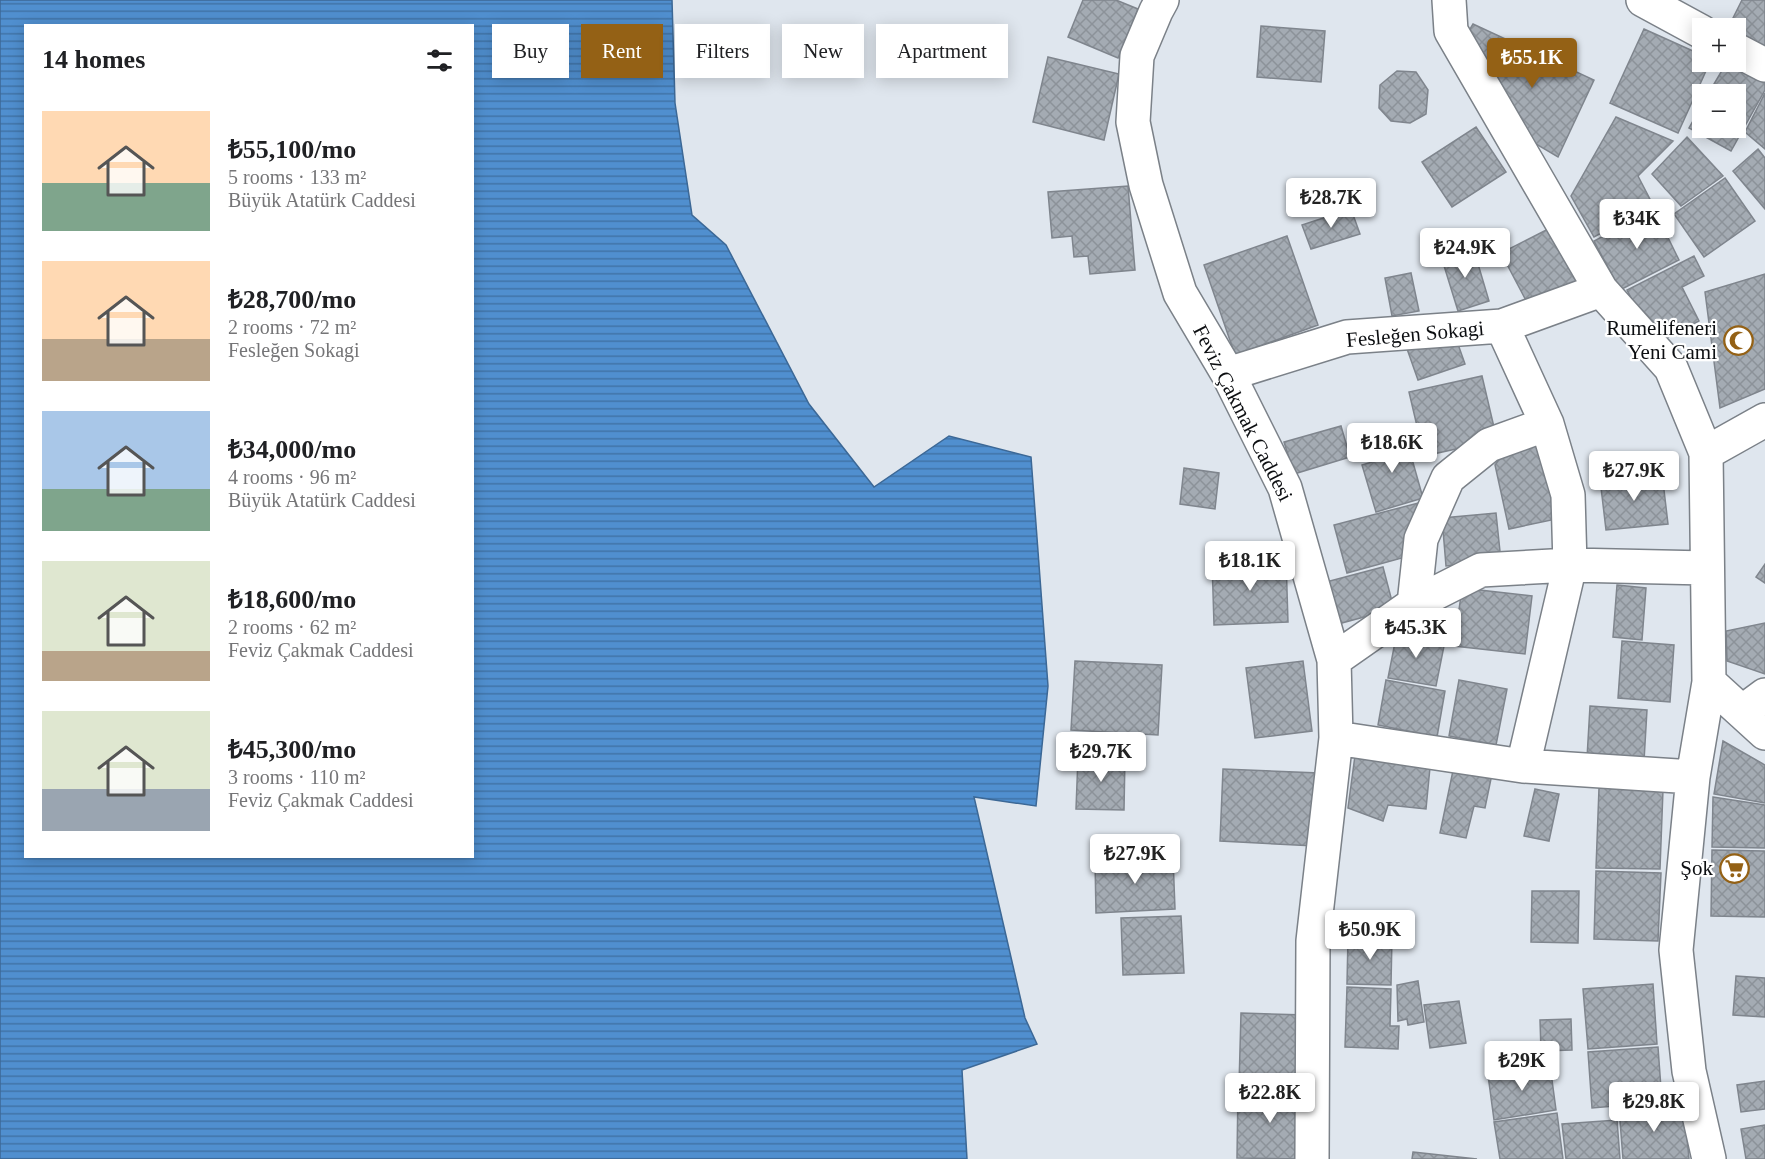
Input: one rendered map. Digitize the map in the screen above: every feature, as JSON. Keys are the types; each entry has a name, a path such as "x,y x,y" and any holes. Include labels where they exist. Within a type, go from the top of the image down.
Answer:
{"street":[{"name":"Feviz Çakmak Caddesi","path":"1162,0 1137,56 1133,122 1146,185 1180,293 1228,374 1285,488 1334,660 1336,738 1313,941 1312,1159"},
{"path":"1449,0 1451,31 1601,290 1671,368 1706,453 1709,682 1693,777 1676,950 1689,1071 1709,1159"},
{"path":"1642,0 1692,27"},
{"path":"1746,55 1765,65"},
{"name":"Fesleğen Sokagi","path":"1228,374 1347,337 1502,326 1601,290"},
{"path":"1502,326 1547,424 1569,495 1570,565 1523,766"},
{"path":"1706,453 1765,420"},
{"path":"1414,604 1421,539 1448,478 1490,446 1547,424"},
{"path":"1334,660 1414,604 1481,570 1570,565 1707,567"},
{"path":"1709,682 1758,713"},
{"path":"1336,738 1523,766 1693,777"}],"water":[{"path":"0,0 672,0 675,103 692,215 726,245 809,404 874,487 949,436 1031,457 1048,686 1036,806 974,797 1025,1018 1037,1044 962,1070 967,1159 0,1159"}],"building":[{"path":"1083,0 1116,0 1138,9 1118,58 1068,37"},
{"path":"1742,0 1765,0 1765,54 1746,45 1746,18 1733,18"},
{"path":"1473,24 1594,80 1558,157 1516,132 1467,34"},
{"path":"1261,26 1325,31 1321,82 1257,77"},
{"path":"1644,29 1692,51 1692,72 1705,72 1700,84 1692,84 1692,102 1678,133 1610,103"},
{"path":"1048,57 1119,74 1104,140 1033,122"},
{"path":"1397,71 1416,72 1428,90 1426,114 1410,123 1391,121 1379,108 1380,85"},
{"path":"1721,72 1745,72 1765,83 1765,90 1746,124 1746,84 1714,84"},
{"path":"1765,93 1765,149 1746,133"},
{"path":"1616,117 1673,141 1638,176 1653,205 1594,237 1571,196"},
{"path":"1476,127 1506,172 1452,207 1422,162"},
{"path":"1687,137 1723,176 1681,206 1652,174"},
{"path":"1707,138 1738,138 1731,151"},
{"path":"1758,149 1765,158 1765,209 1733,171"},
{"path":"1725,178 1755,221 1704,257 1674,214"},
{"path":"1128,186 1135,270 1090,274 1088,256 1074,257 1072,236 1052,238 1048,192"},
{"path":"1351,209 1360,234 1311,249 1302,225"},
{"path":"1654,209 1679,260 1620,290 1594,241"},
{"path":"1556,225 1585,282 1531,310 1501,253"},
{"path":"1287,236 1318,325 1235,355 1204,265"},
{"path":"1473,247 1489,301 1458,311 1441,256"},
{"path":"1694,256 1704,276 1682,287 1699,321 1655,344 1627,290"},
{"path":"1411,273 1419,311 1392,316 1385,278"},
{"name":"Rumelifeneri Yeni Cami","path":"1765,274 1765,389 1720,408 1705,292"},
{"path":"1453,330 1465,364 1418,380 1406,346"},
{"path":"1482,376 1497,440 1424,456 1409,392"},
{"path":"1341,426 1350,457 1294,474 1284,442"},
{"path":"1394,427 1402,454 1410,452 1423,498 1376,512 1362,465 1382,459 1374,433"},
{"path":"1544,441 1561,518 1509,529 1495,465 1507,449"},
{"path":"1184,468 1219,473 1215,509 1180,504"},
{"path":"1662,473 1668,524 1606,530 1600,479"},
{"path":"1422,502 1402,558 1347,573 1334,525"},
{"path":"1496,513 1501,561 1446,566 1442,518"},
{"path":"1286,558 1288,622 1214,625 1212,561"},
{"path":"1765,564 1765,583 1756,577"},
{"path":"1383,567 1394,609 1338,624 1326,582"},
{"path":"1617,585 1646,588 1642,640 1613,637"},
{"path":"1462,588 1532,596 1525,654 1454,646"},
{"path":"1765,623 1765,674 1727,661 1726,631"},
{"path":"1397,632 1445,641 1436,686 1388,678"},
{"path":"1622,641 1674,645 1670,702 1618,698"},
{"path":"1075,661 1162,665 1158,735 1071,730"},
{"path":"1303,661 1312,731 1255,738 1246,668"},
{"path":"1386,680 1445,691 1437,737 1378,725"},
{"path":"1459,680 1507,689 1496,745 1449,736"},
{"path":"1590,706 1647,710 1644,761 1587,758"},
{"path":"1723,741 1765,765 1765,803 1714,794"},
{"path":"1356,748 1431,757 1426,809 1388,805 1383,821 1348,808"},
{"path":"1078,757 1125,757 1124,810 1076,809"},
{"path":"1455,761 1493,769 1485,808 1474,806 1466,838 1440,833"},
{"path":"1223,769 1319,773 1315,846 1220,841"},
{"path":"1599,788 1663,790 1660,869 1596,868"},
{"path":"1535,789 1559,794 1549,841 1524,836"},
{"path":"1713,797 1765,805 1765,848 1712,847"},
{"path":"1712,850 1765,851 1765,917 1711,916"},
{"path":"1173,857 1175,909 1096,913 1095,861"},
{"path":"1596,871 1661,873 1658,941 1594,939"},
{"path":"1532,891 1579,891 1578,943 1531,942"},
{"path":"1181,916 1184,973 1123,975 1121,918"},
{"path":"1348,937 1392,938 1391,985 1347,984"},
{"path":"1736,976 1765,978 1765,1017 1733,1015"},
{"path":"1418,981 1424,1022 1408,1025 1407,1019 1398,1021 1397,985"},
{"path":"1653,984 1657,1044 1588,1049 1583,989"},
{"path":"1347,987 1391,989 1390,1026 1399,1026 1398,1049 1345,1047"},
{"path":"1459,1001 1466,1043 1430,1048 1424,1005"},
{"path":"1241,1013 1306,1015 1305,1087 1239,1085"},
{"path":"1571,1019 1572,1050 1541,1051 1540,1020"},
{"path":"1658,1047 1662,1102 1592,1108 1588,1052"},
{"path":"1550,1065 1556,1110 1494,1120 1488,1075"},
{"path":"1765,1081 1765,1109 1741,1112 1737,1085"},
{"path":"1238,1089 1304,1091 1302,1159 1237,1158"},
{"path":"1684,1104 1689,1159 1623,1159 1619,1108"},
{"path":"1557,1113 1563,1159 1500,1159 1494,1122"},
{"path":"1617,1120 1620,1159 1566,1159 1562,1124"},
{"path":"1765,1125 1765,1159 1746,1159 1741,1129"},
{"path":"1413,1152 1477,1159 1412,1159"}],"place":[{"name":"Rumelifeneri Yeni Cami","path":"1738,340"},
{"name":"Şok","path":"1734,868"}]}
